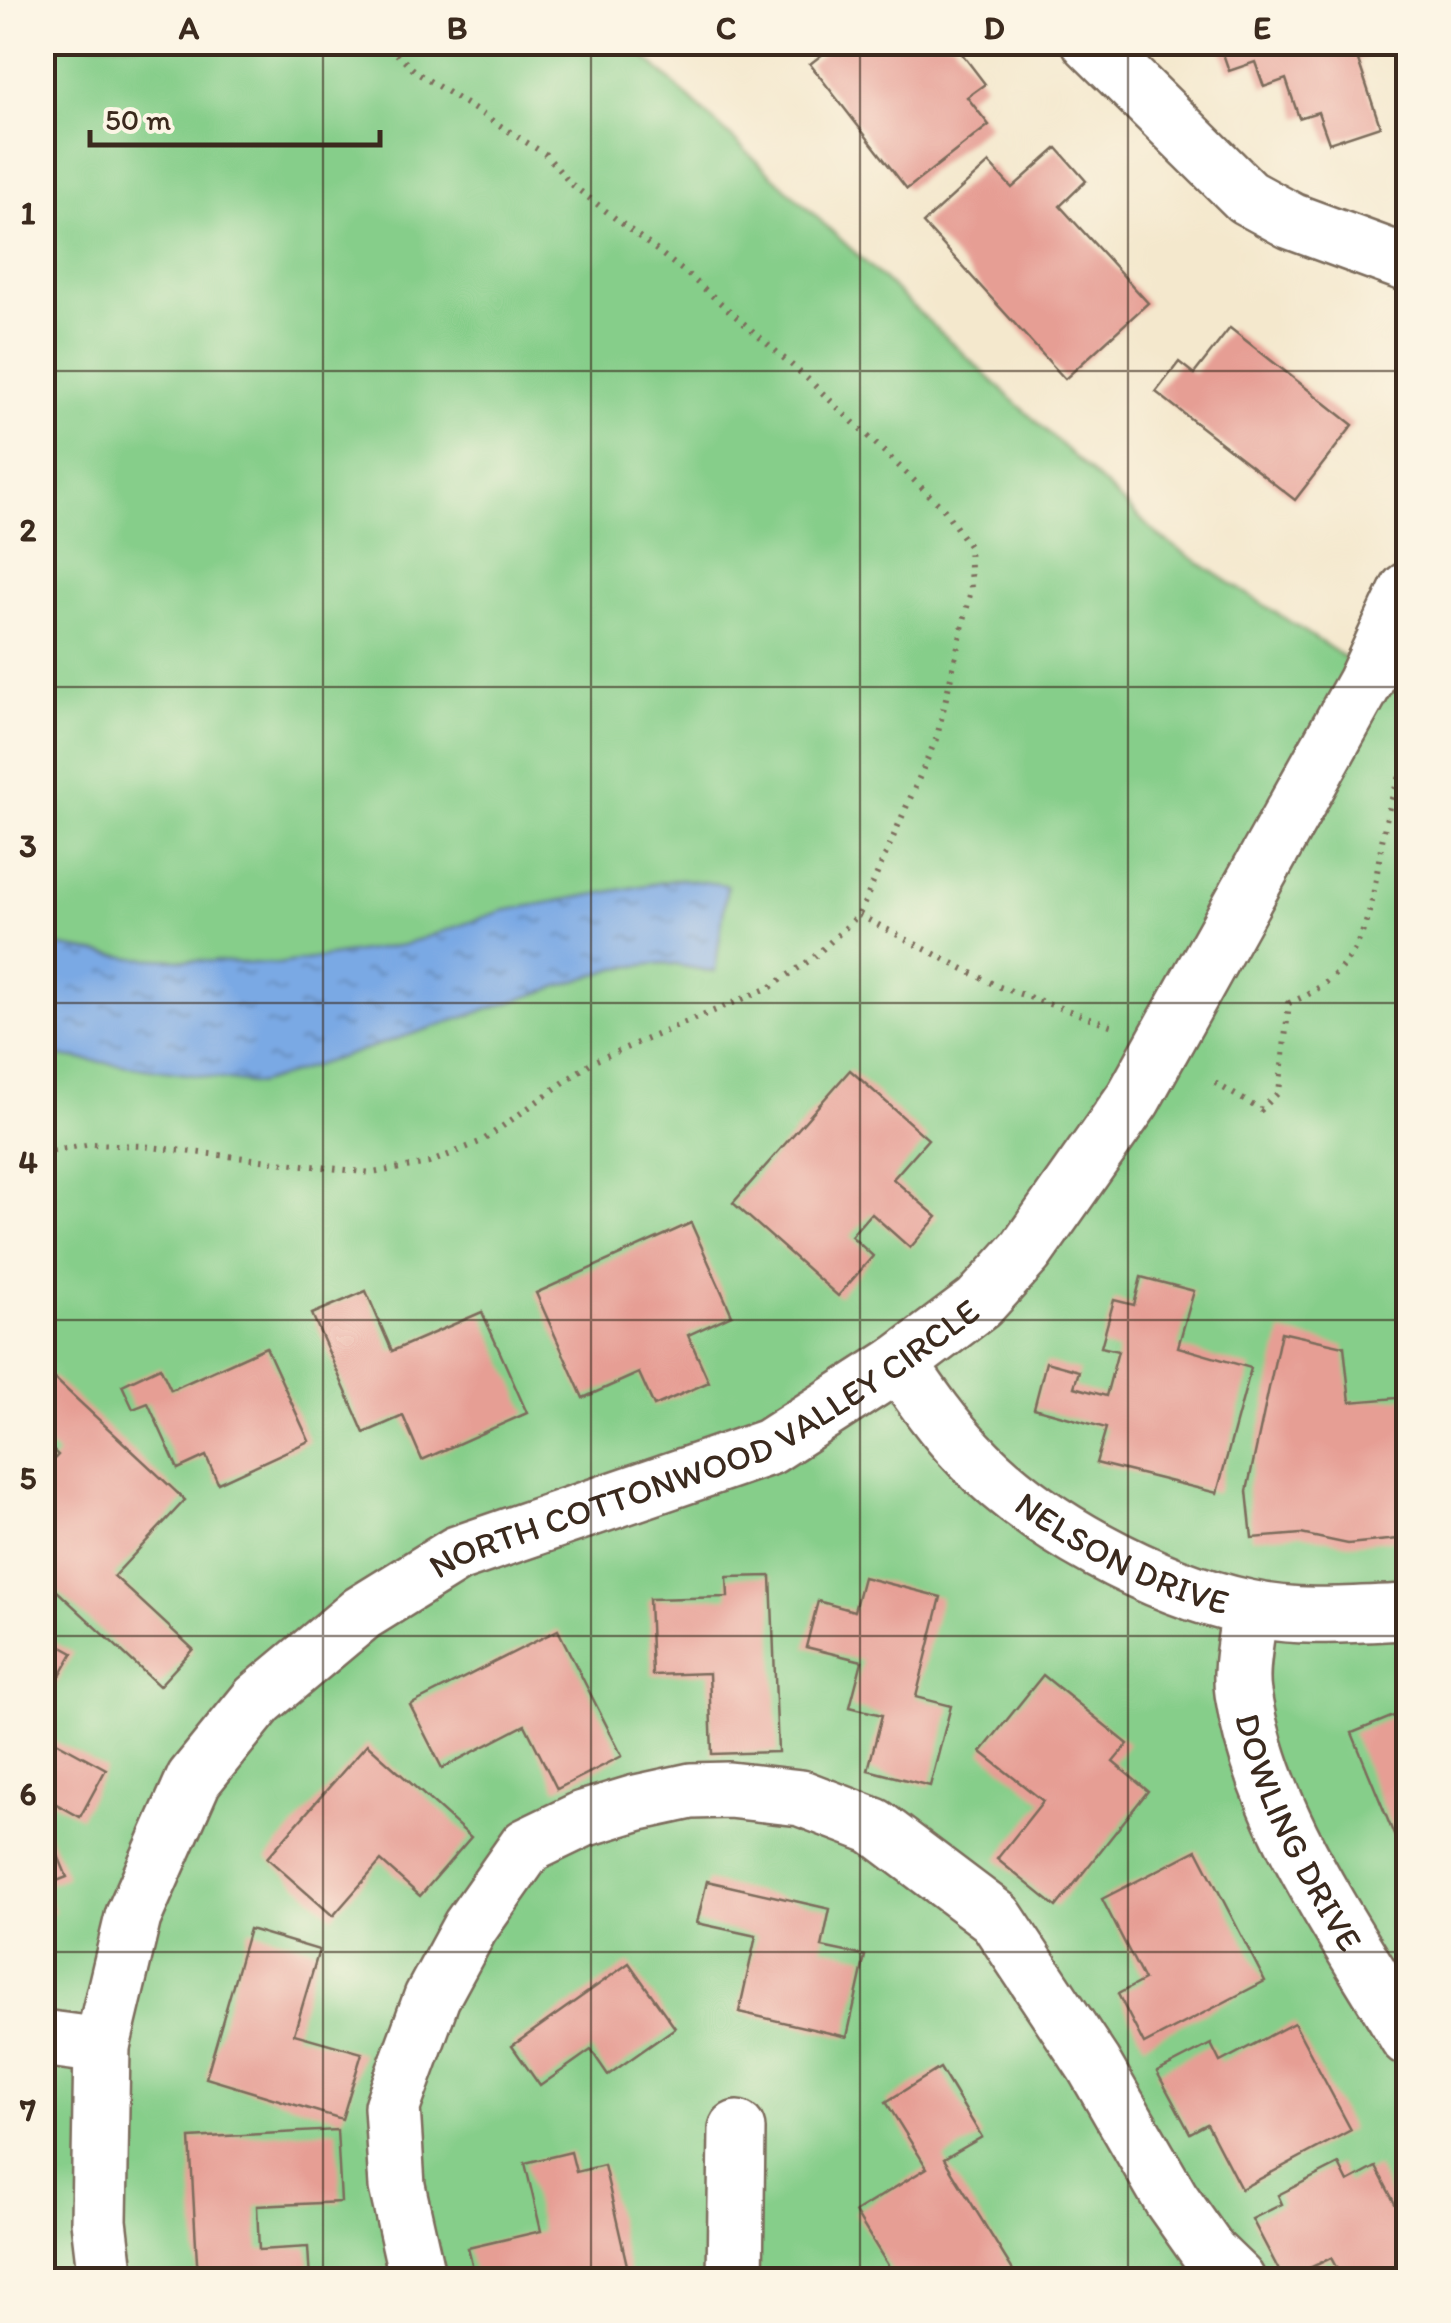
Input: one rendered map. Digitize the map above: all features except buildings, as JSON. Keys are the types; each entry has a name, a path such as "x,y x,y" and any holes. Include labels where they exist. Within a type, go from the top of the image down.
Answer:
{"street":[{"path":"1090,42 1247,197 1291,221 1408,264"},
{"name":"NORTH COTTONWOOD VALLEY CIRCLE","path":"106,2280 99,2221 102,2046 133,1917 194,1779 258,1700 362,1612 457,1554 770,1447 899,1363 980,1303 1026,1251 1134,1099 1365,682 1408,590"},
{"name":"NELSON DRIVE","path":"899,1363 972,1458 1052,1521 1134,1568 1250,1609 1323,1616 1408,1612"},
{"name":"DOWLING DRIVE","path":"1250,1609 1242,1689 1256,1753 1286,1825 1408,2038"},
{"path":"418,2280 397,2186 392,2107 432,1997 470,1927 527,1846 584,1819 636,1803 691,1791 729,1790 801,1798 874,1826 996,1918 1094,2064 1171,2199 1209,2253 1237,2280"},
{"path":"42,2038 102,2046"},
{"path":"735,2280 736,2129"}],"path":[{"path":"42,1152 92,1144 142,1146 372,1173 430,1163 482,1141 592,1062 771,987 813,958 858,915 937,737 971,590 969,546 943,508 871,438 686,273 572,184 524,136 417,74 384,42"},
{"path":"1215,1082 1261,1110 1279,1092 1288,1003 1322,990 1352,959 1373,895 1398,780 1408,761"},
{"path":"858,915 997,986 1116,1028"}],"green space":[{"path":"42,43 630,43 1161,538 1347,659 1408,662 1408,2280 43,2280"}],"water":[{"path":"680,879 727,885 715,972 665,963 616,968 258,1084 43,1054 43,944 133,958 277,964 403,945 502,911"}]}
